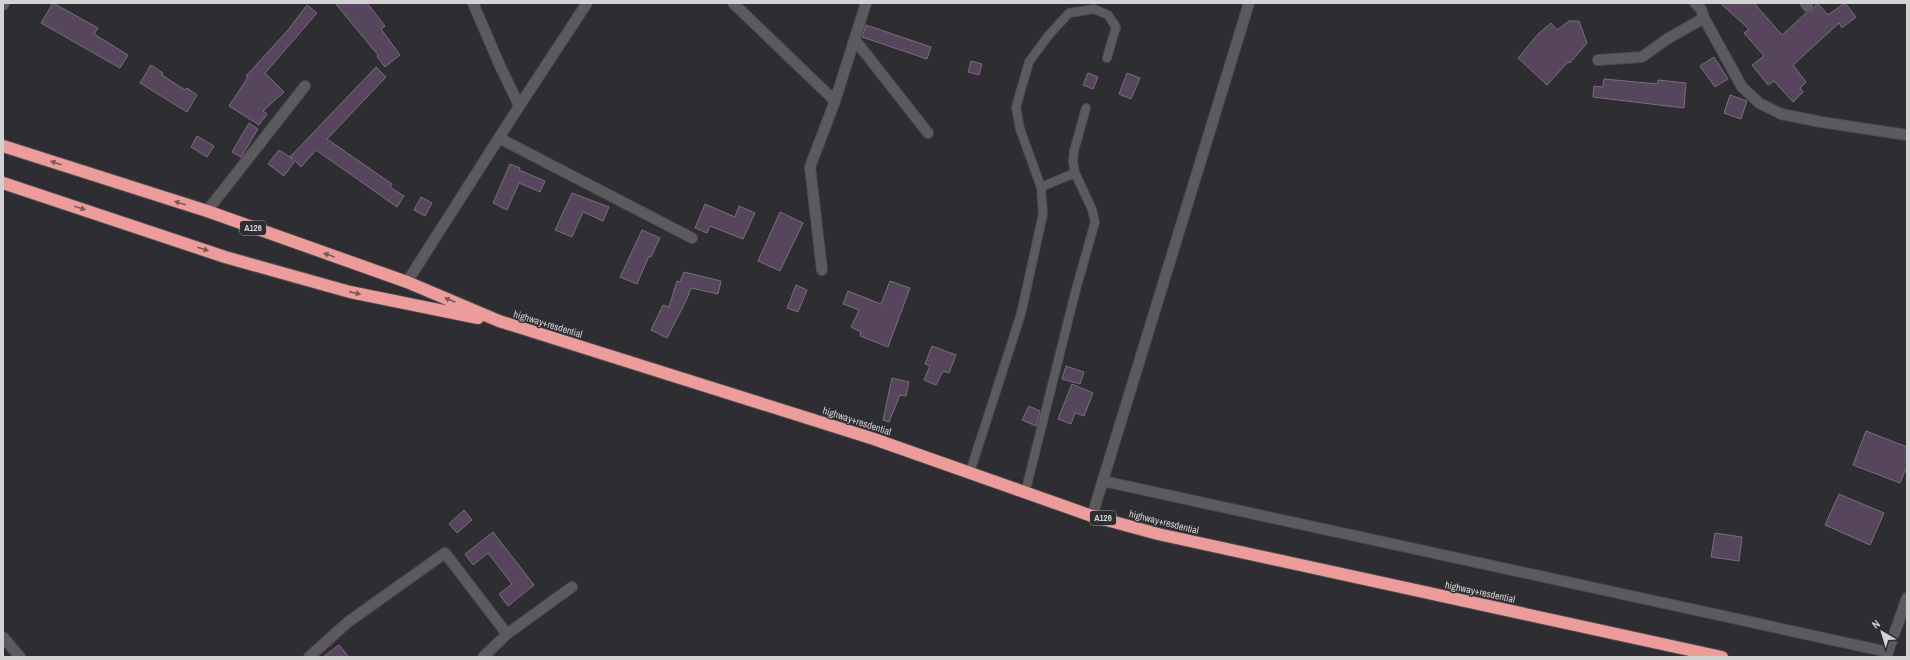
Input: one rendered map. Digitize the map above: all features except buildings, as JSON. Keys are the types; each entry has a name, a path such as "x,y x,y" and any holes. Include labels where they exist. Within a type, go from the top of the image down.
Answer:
{"highway":[{"name":"A126","path":"3,146 207,211 407,282 499,322"},
{"name":"A126","path":"3,183 225,257 350,292 499,322"},
{"name":"highway+resdential","path":"499,322 874,439 1092,516 1158,534 1722,657"}],"street":[{"path":"473,3 500,66 518,103 518,108"},
{"path":"407,282 587,3"},
{"path":"733,3 835,101"},
{"path":"822,270 810,167 835,101 866,3"},
{"path":"1092,516 1249,3"},
{"path":"1598,60 1642,57 1667,39 1702,8 1742,87 1759,103 1781,114 1814,121 1907,135"},
{"path":"855,40 928,133"},
{"path":"207,211 305,86"},
{"path":"499,138 692,238"},
{"path":"1103,481 1887,654 1907,598"},
{"path":"309,657 348,622 445,553 506,634"},
{"path":"486,656 506,634 572,587"},
{"path":"3,637 20,657"}],"lane":[{"path":"970,472 1021,314 1043,214 1041,187 1020,129 1016,107 1029,62 1048,36 1069,12 1094,9 1108,15 1116,27 1108,58"},
{"path":"1024,492 1075,293 1095,222 1092,209 1075,173 1074,151 1086,108"},
{"path":"1041,187 1075,173"}]}
